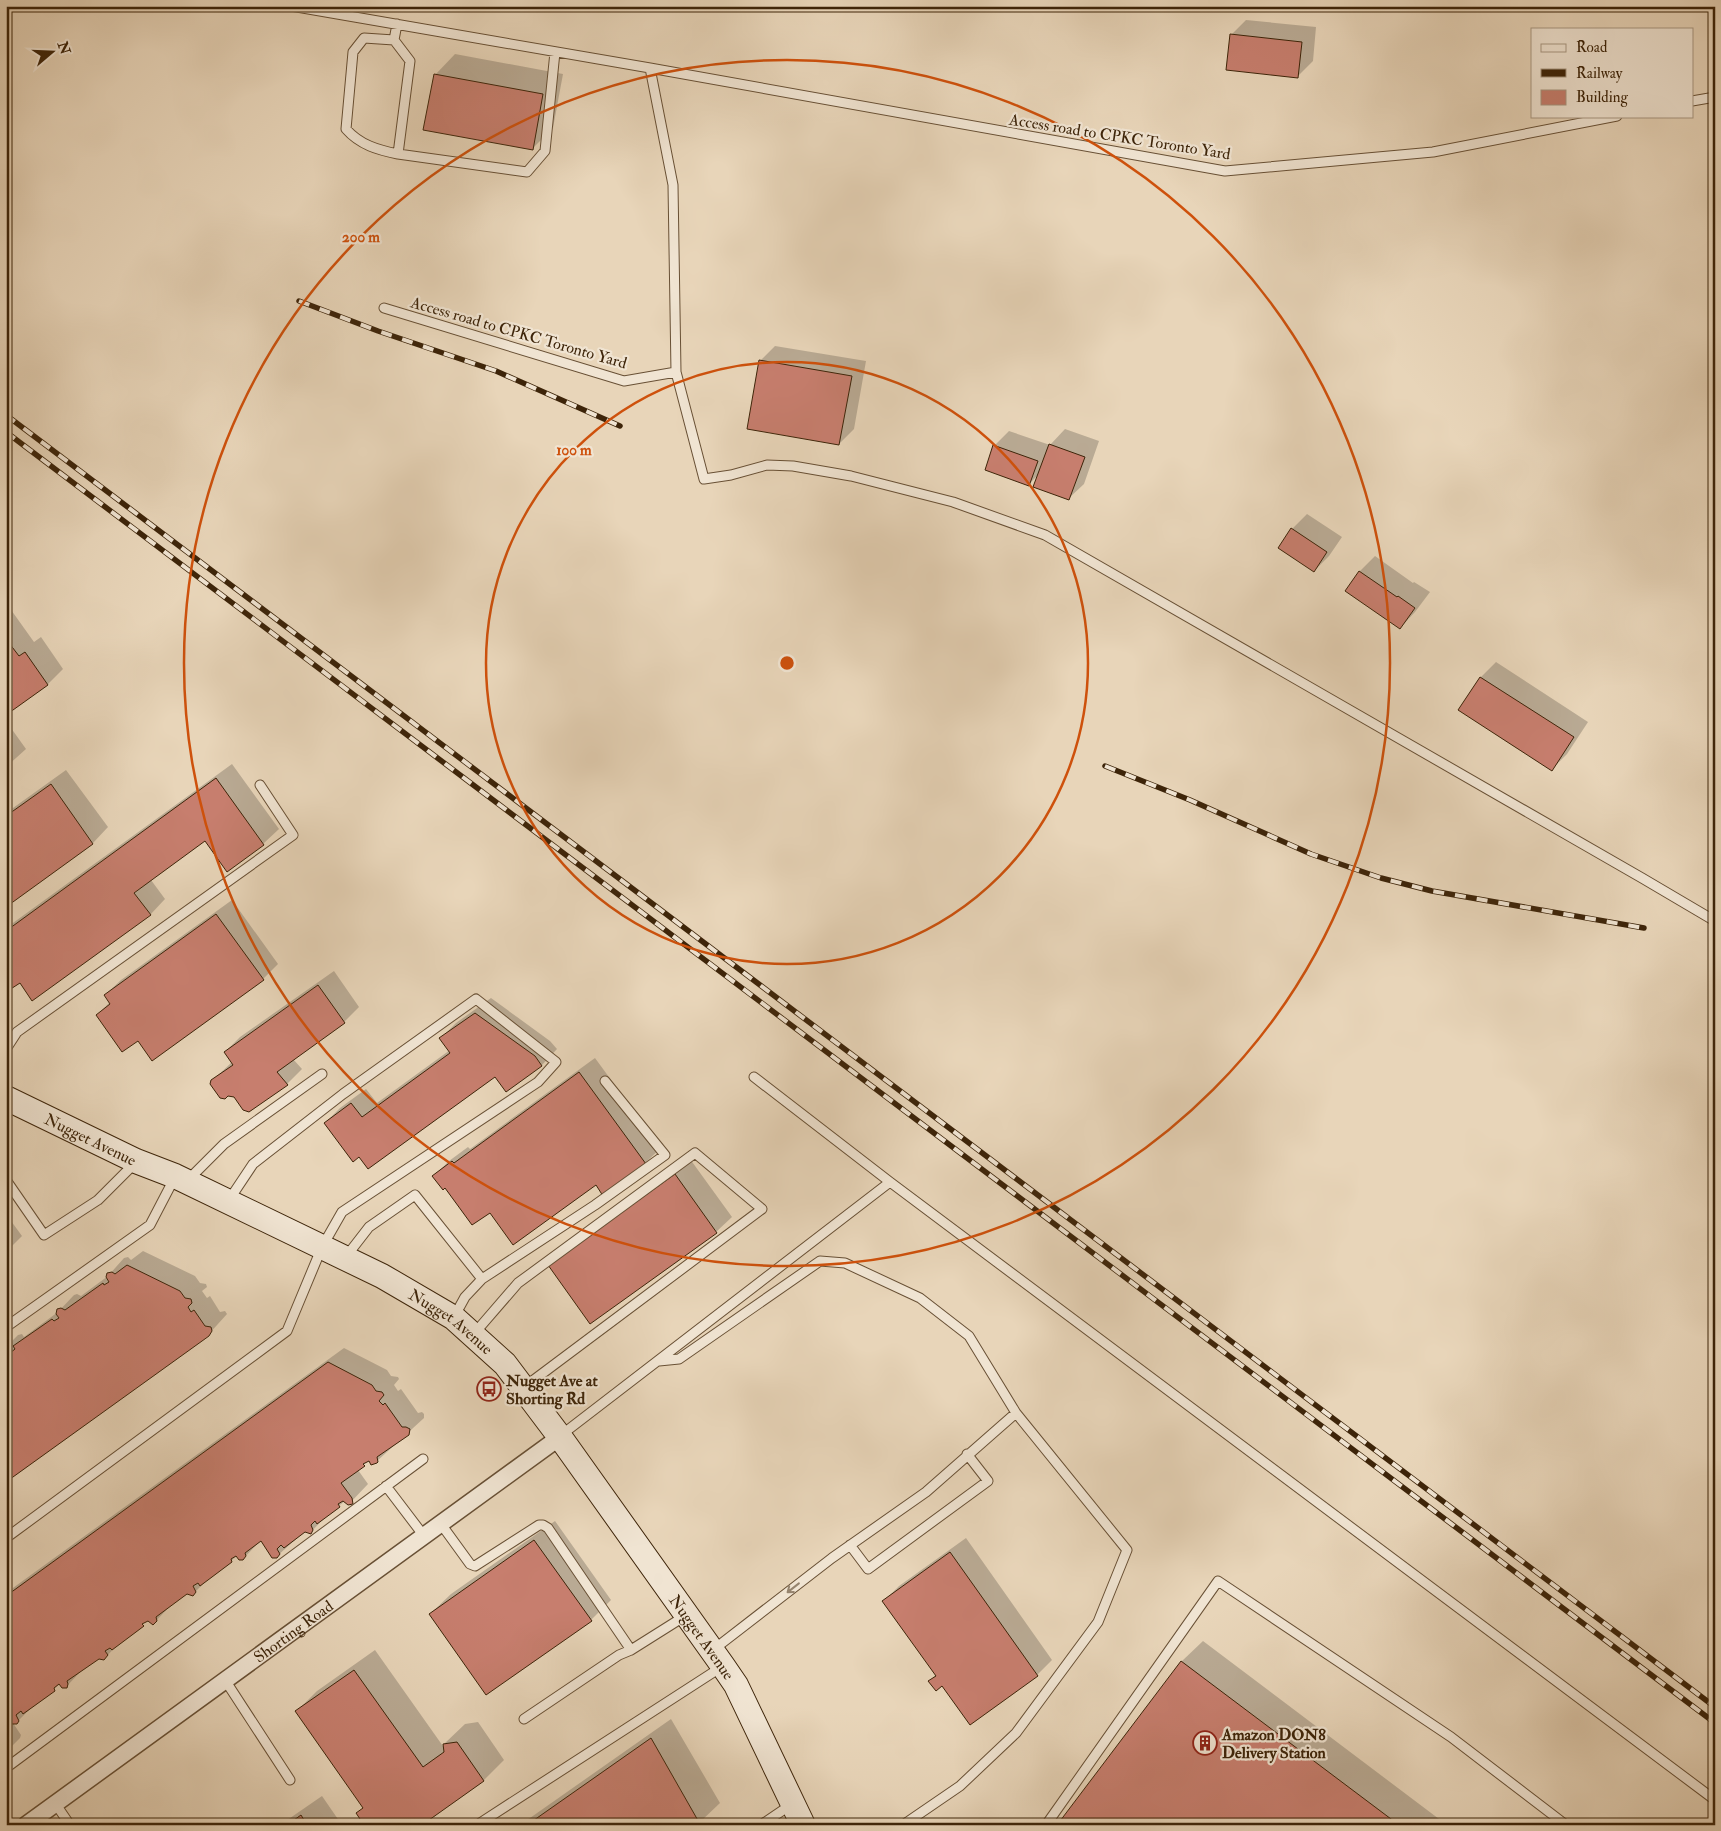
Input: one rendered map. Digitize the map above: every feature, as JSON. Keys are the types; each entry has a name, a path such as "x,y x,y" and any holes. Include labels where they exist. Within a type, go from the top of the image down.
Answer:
{"street":[{"name":"Nugget Avenue","path":"6,1098 136,1161 181,1179 382,1276 454,1318 505,1364 560,1436 688,1614 736,1685 802,1825"},
{"name":"Shorting Road","path":"26,1825 560,1436"}],"lane":[{"name":"Access road to CPKC Toronto Yard","path":"291,6 1225,171 1433,152 1607,118"},
{"path":"397,24 394,40 410,61 398,154"},
{"path":"394,40 364,38 353,52 346,129 352,137 367,146 398,154 527,172 544,151 555,52"},
{"path":"650,68 673,185 676,372 704,479 731,475 767,465 792,466 842,474 953,502 1045,535 1715,921"},
{"path":"1694,101 1715,97"},
{"name":"Access road to CPKC Toronto Yard","path":"384,308 624,381 676,372"},
{"path":"6,1049 17,1032 293,835 260,785"},
{"path":"6,1538 286,1331 322,1247 342,1212 538,1082 556,1062 476,999 343,1094 253,1164 227,1202"},
{"path":"6,1327 150,1225 181,1179 224,1144 322,1074"},
{"path":"754,1077 890,1182 1715,1800"},
{"path":"454,1318 465,1297 482,1279 595,1205 665,1155 605,1081"},
{"path":"473,1335 518,1283 695,1153 762,1210 523,1389"},
{"path":"6,1180 44,1235 98,1200 136,1161"},
{"path":"560,1436 890,1182"},
{"path":"345,1258 369,1227 415,1195 482,1279"},
{"path":"659,1361 679,1360 820,1261 846,1263 920,1298 969,1336 1016,1413 1127,1550 1098,1622 1016,1733 960,1786 903,1825"},
{"path":"477,1825 718,1658 832,1558 926,1492 967,1454 1016,1413"},
{"path":"850,1545 868,1569 988,1481 967,1454"},
{"path":"6,1768 423,1458"},
{"path":"386,1486 424,1536"},
{"path":"441,1524 470,1564 475,1566 539,1525 548,1528 631,1650"},
{"path":"1046,1825 1218,1581 1451,1737 1566,1825"},
{"path":"524,1719 619,1655 631,1650 688,1614"},
{"path":"225,1680 290,1780"},
{"path":"55,1803 70,1825"},
{"path":"761,1825 793,1803"}],"building":[{"path":"1230,34 1302,42 1298,78 1226,70"},
{"path":"434,74 543,94 533,150 423,130"},
{"path":"759,360 852,376 839,445 747,429"},
{"path":"1049,444 1085,457 1069,500 1033,487"},
{"path":"993,445 1038,461 1029,486 985,470"},
{"path":"1291,528 1327,552 1314,572 1278,548"},
{"path":"1359,571 1415,608 1400,629 1345,591"},
{"path":"6,639 19,656 25,652 48,685 6,715"},
{"path":"1480,677 1574,737 1552,771 1458,710"},
{"path":"216,778 264,845 227,872 205,841 134,893 151,915 32,1001 20,983 6,992 6,931"},
{"path":"51,784 93,844 6,907 6,816"},
{"path":"216,914 264,980 152,1061 138,1041 122,1052 96,1015 110,1004 104,995"},
{"path":"318,985 345,1023 277,1072 288,1085 249,1112 243,1110 234,1097 220,1098 210,1084 211,1080 233,1065 224,1052"},
{"path":"475,1013 535,1056 542,1066 506,1092 495,1077 368,1169 359,1157 353,1162 324,1123 351,1103 362,1117 450,1053 439,1038"},
{"path":"579,1072 646,1164 603,1196 596,1185 513,1245 490,1213 472,1225 445,1188 443,1190 432,1176 452,1161 454,1163"},
{"path":"675,1174 717,1233 590,1324 548,1265"},
{"path":"127,1265 180,1291 185,1298 191,1299 192,1303 188,1307 191,1312 194,1310 205,1326 211,1327 212,1331 209,1336 6,1482 6,1349 10,1353 15,1349 13,1346 52,1319 54,1321 59,1318 56,1314 57,1309 65,1310 103,1283 104,1285 109,1282 106,1277 107,1273 112,1272 115,1274"},
{"path":"328,1362 372,1385 376,1391 382,1392 384,1395 379,1401 383,1405 385,1403 402,1427 410,1429 409,1435 377,1457 377,1463 371,1465 369,1461 363,1464 365,1466 341,1483 352,1498 353,1504 348,1505 343,1501 338,1504 340,1507 317,1524 315,1521 311,1525 313,1530 311,1534 305,1532 284,1548 281,1545 277,1549 280,1554 277,1558 272,1558 261,1541 245,1553 246,1556 243,1560 239,1560 236,1556 231,1559 232,1562 200,1586 198,1583 193,1586 196,1592 193,1596 187,1594 156,1617 157,1621 153,1625 148,1621 142,1624 144,1626 112,1650 110,1648 105,1651 108,1655 104,1660 99,1659 67,1681 67,1688 62,1688 59,1684 54,1688 55,1691 23,1714 21,1711 16,1715 19,1721 17,1724 12,1724 11,1722 6,1726 6,1596"},
{"path":"534,1540 592,1621 486,1695 429,1614"},
{"path":"950,1552 1038,1676 970,1725 942,1686 936,1691 928,1681 936,1676 882,1601"},
{"name":"Amazon DON8 Delivery Station","path":"1181,1661 1399,1825 1057,1825"},
{"path":"354,1670 423,1767 444,1752 443,1744 457,1742 484,1781 422,1825 364,1825 356,1813 363,1808 295,1711"},
{"path":"651,1738 700,1824 527,1825"},
{"path":"301,1815 307,1825 287,1825"}],"railway":[{"path":"299,301 378,331 496,371 620,426"},
{"path":"6,415 1715,1707"},
{"path":"6,432 1715,1723"},
{"path":"1105,766 1190,800 1311,854 1381,878 1432,891 1644,928"}],"place":[{"name":"Nugget Ave at Shorting Rd","path":"489,1389"},
{"name":"Amazon DON8 Delivery Station","path":"1205,1743"}]}
